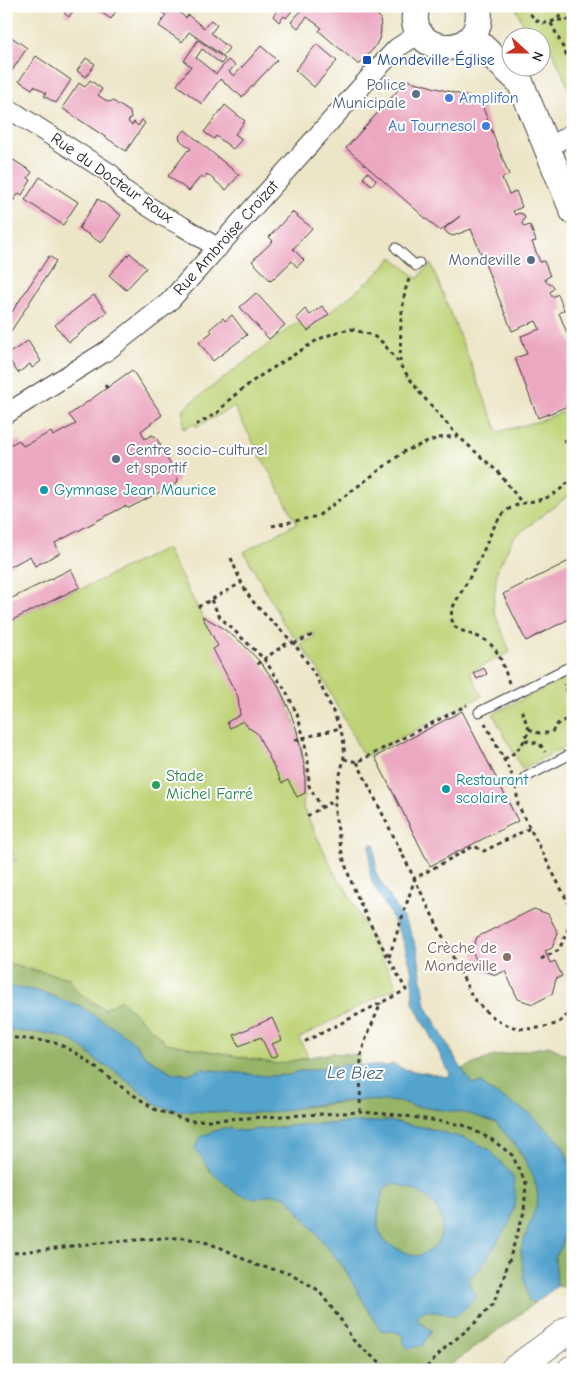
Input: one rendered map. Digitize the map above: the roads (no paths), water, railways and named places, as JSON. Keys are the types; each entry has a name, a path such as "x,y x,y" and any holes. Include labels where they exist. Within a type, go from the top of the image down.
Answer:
{"highway":[{"path":"520,1365 573,1327"}],"street":[{"path":"417,6 416,22 420,33 426,41 435,46 445,48 455,47 472,37 477,27 478,6"},
{"name":"Rue Ambroise Croizat","path":"6,414 64,379 122,339 169,302 377,69 397,48 420,33"},
{"path":"472,37 520,82 573,212"},
{"name":"Rue du Docteur Roux","path":"6,107 111,174 122,189 146,205 218,248"},
{"path":"547,148 573,133"}],"lane":[{"path":"396,248 417,265"},
{"path":"479,712 573,665"},
{"path":"526,777 573,753"}],"water":[{"name":"Le Biez","path":"370,844 375,844 378,878 408,926 417,948 426,1006 458,1063 472,1084 482,1083 487,1089 530,1114 560,1142 567,1157 572,1173 574,1198 568,1225 564,1230 562,1246 555,1257 557,1286 535,1303 529,1301 521,1250 538,1200 537,1189 532,1173 519,1149 496,1123 470,1114 414,1106 402,1102 359,1100 253,1113 179,1111 159,1106 74,1042 49,1034 6,1030 6,986 38,991 80,1006 131,1039 145,1056 173,1073 187,1074 203,1069 266,1076 291,1075 295,1072 343,1065 386,1066 393,1064 403,1069 447,1077 450,1074 413,1003 412,972 404,943 390,913 374,887 370,875"},
{"path":"387,1121 428,1128 470,1140 490,1150 513,1176 516,1199 510,1222 480,1269 469,1278 476,1298 456,1316 425,1310 418,1316 419,1323 432,1330 423,1345 409,1349 403,1343 404,1336 396,1332 380,1330 344,1268 288,1198 275,1194 254,1199 236,1193 211,1172 195,1148 201,1136 223,1128 243,1131 299,1125","holes":["393,1183 419,1192 434,1204 438,1211 442,1225 441,1233 439,1240 431,1250 417,1256 405,1252 392,1246 379,1231 378,1215 384,1189"]}],"place":[{"name":"Mondeville Église","path":"367,60"},
{"name":"Police Municipale","path":"416,94"},
{"name":"Amplifon","path":"449,98"},
{"name":"Au Tournesol","path":"486,126"},
{"name":"Mondeville","path":"531,260"},
{"name":"Centre socio-culturel et sportif","path":"116,459"},
{"name":"Gymnase Jean Maurice","path":"44,490"},
{"name":"Stade Michel Farré","path":"156,785"},
{"name":"Restaurant scolaire","path":"446,789"},
{"name":"Crèche de Mondeville","path":"507,957"}]}
